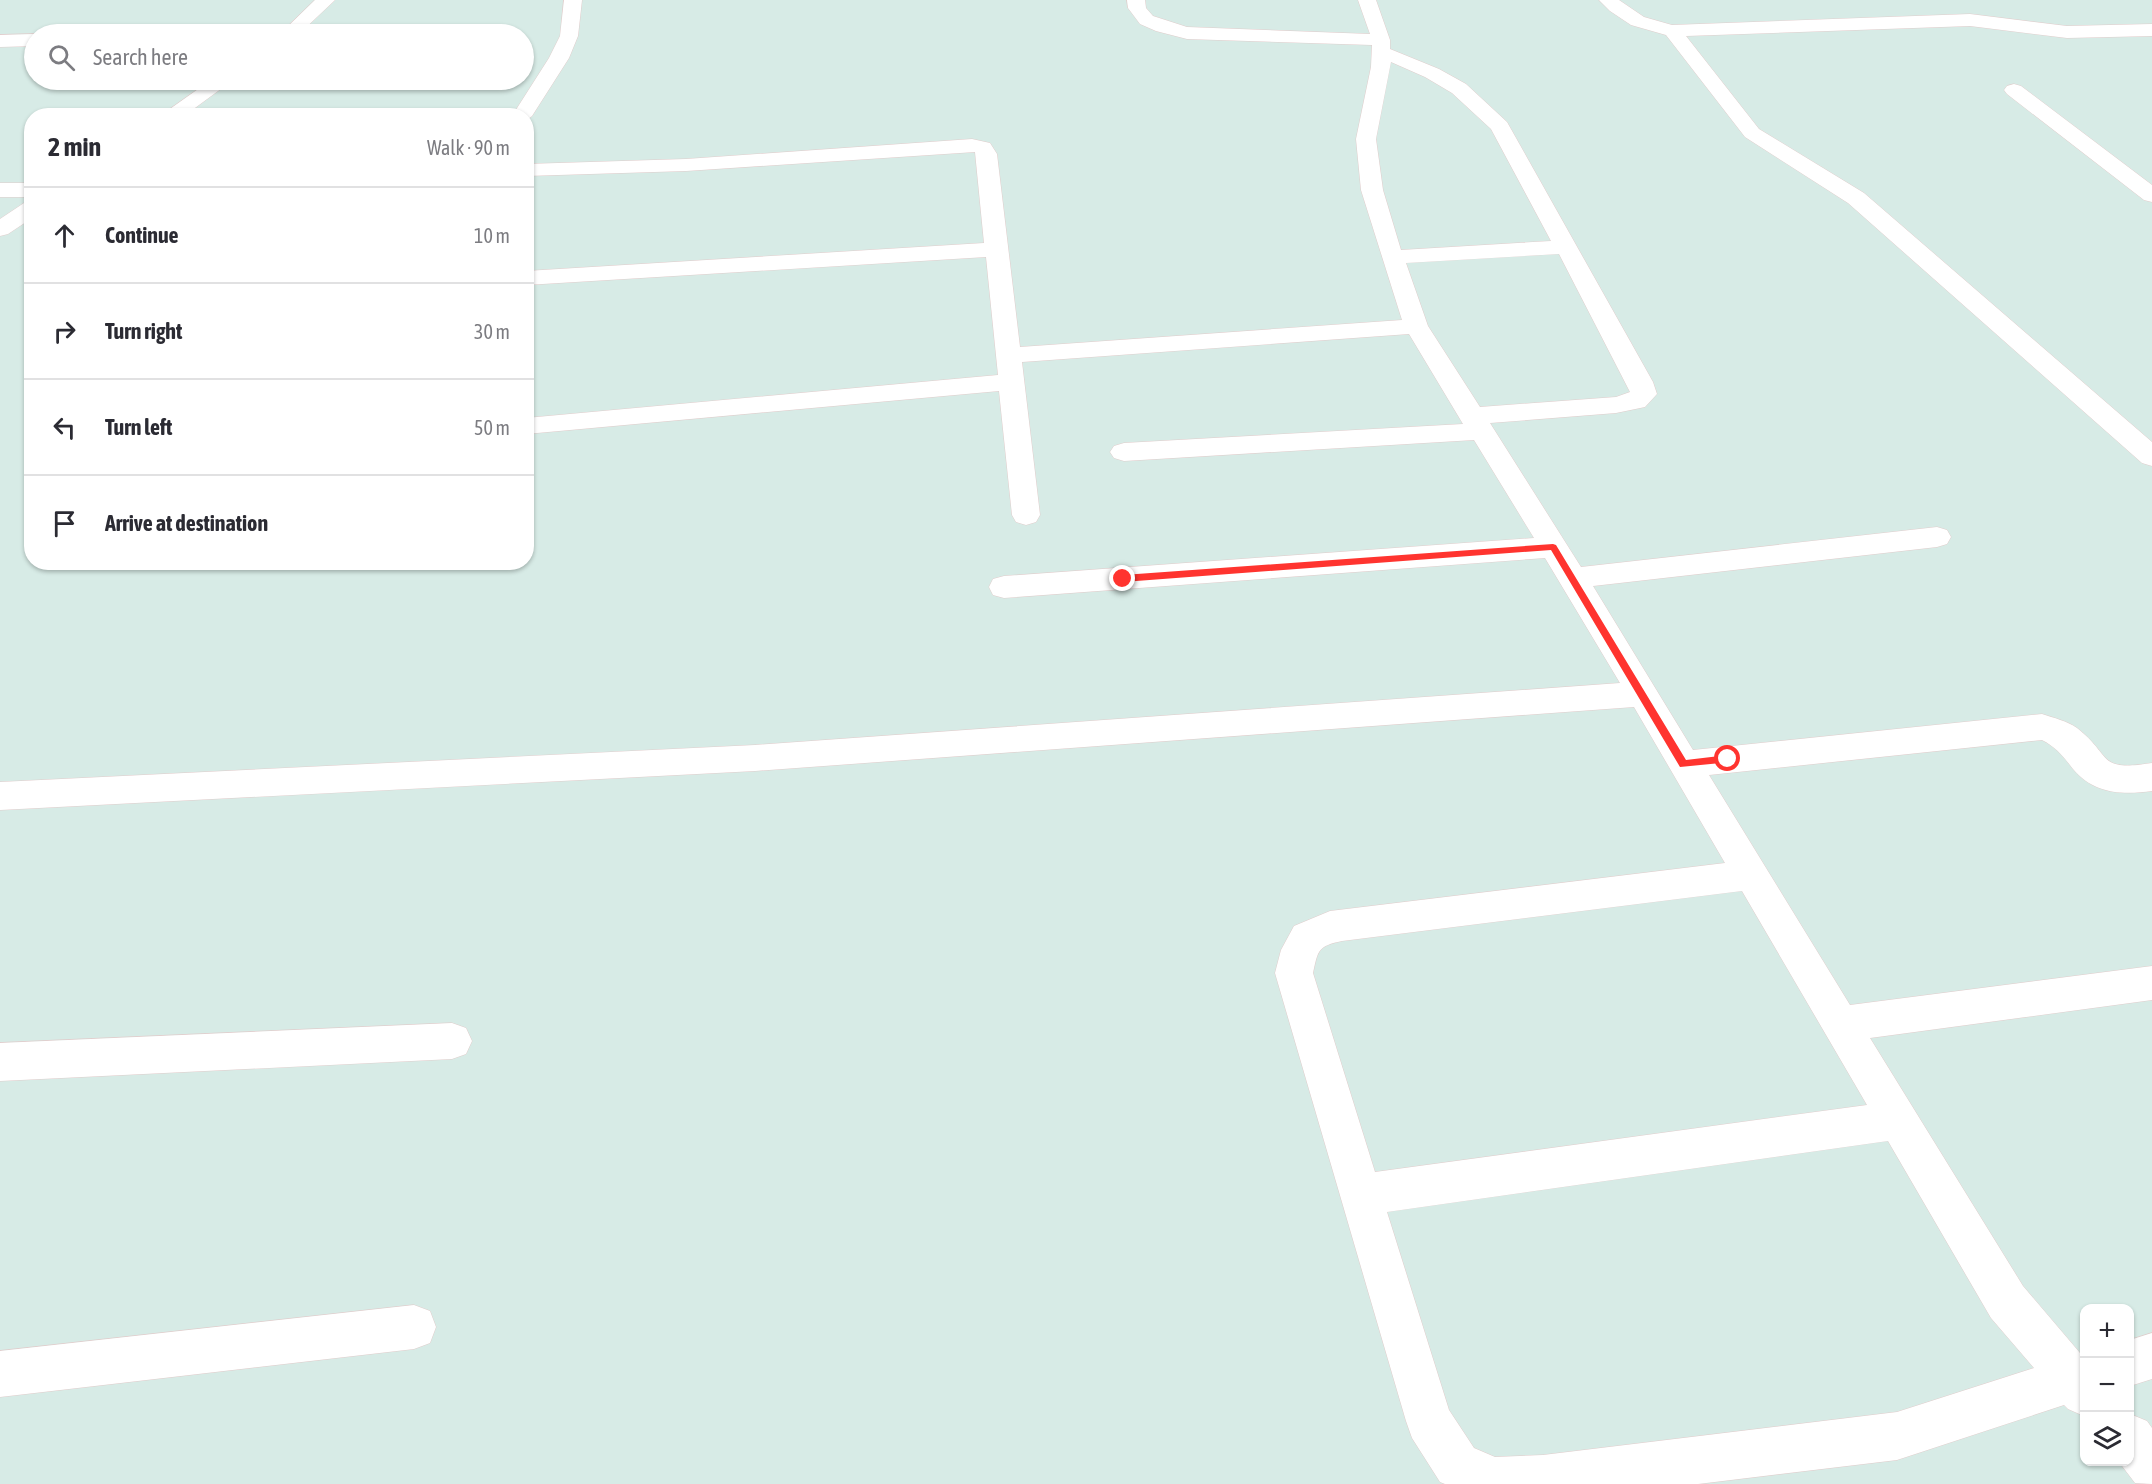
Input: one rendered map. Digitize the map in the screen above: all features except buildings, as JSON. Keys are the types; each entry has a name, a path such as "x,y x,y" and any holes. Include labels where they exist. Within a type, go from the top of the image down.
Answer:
{"street":[{"path":"301,24 326,0"},
{"path":"527,108 559,58 569,36 573,0"},
{"path":"1125,452 1477,423 1616,405 1636,401 1644,394 1640,382 1500,126 1478,101 1436,73 1381,46 1187,33 1158,26 1142,16 1136,0"},
{"path":"1367,0 1381,46 1381,68 1366,139 1372,190 1416,326 1573,578 2007,1302 2080,1382 1898,1436 1542,1479 1495,1481 1457,1465 1429,1421 1294,973 1299,948 1315,930 1354,923 1750,875"},
{"path":"1608,0 1630,19 1647,26 1672,31 1970,20 2067,33 2152,30"},
{"path":"1672,31 1752,133 1856,198 2152,457"},
{"path":"0,41 24,40"},
{"path":"182,108 208,90"},
{"path":"2014,90 2152,195"},
{"path":"534,170 686,165 972,145 983,147 986,154 1026,516"},
{"path":"0,190 24,190"},
{"path":"0,230 24,214"},
{"path":"1392,257 1566,247"},
{"path":"534,278 996,249"},
{"path":"1009,355 1416,326"},
{"path":"534,425 1012,382"},
{"path":"1573,578 1937,537"},
{"path":"1004,587 1553,547"},
{"path":"2,799 755,758 1642,694"},
{"path":"1683,764 2042,727 2056,730 2069,740 2096,771 2110,778 2127,781 2152,777"},
{"path":"1839,1024 2152,984"},
{"path":"0,1062 452,1041"},
{"path":"1361,1195 1898,1120"},
{"path":"0,1374 414,1327"},
{"path":"2134,1362 2152,1356"},
{"path":"2134,1443 2152,1466"}],"route":[{"path":"1123,579 1553,547 1683,764 1728,759"}]}
